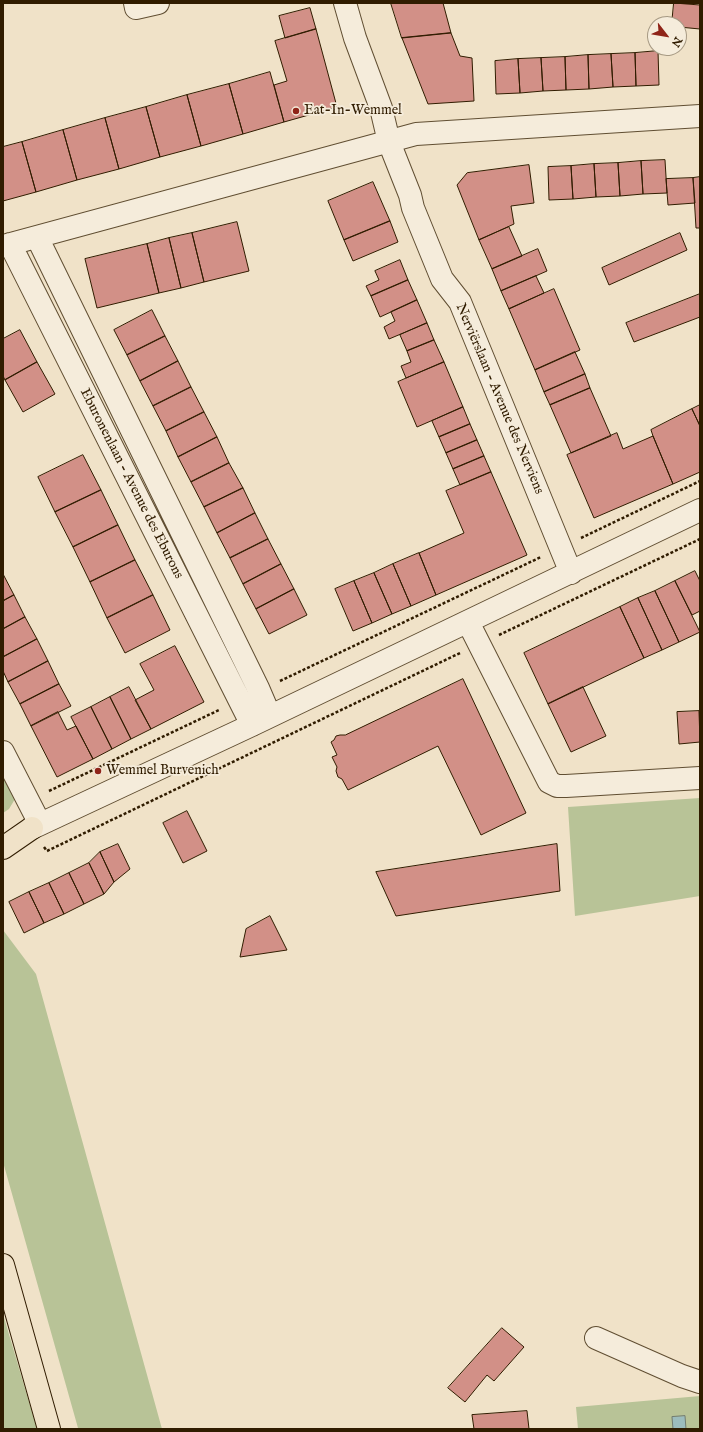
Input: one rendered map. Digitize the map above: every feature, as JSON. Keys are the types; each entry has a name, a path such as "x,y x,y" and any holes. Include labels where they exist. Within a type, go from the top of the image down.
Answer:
{"main road":[{"path":"3,837 35,820"},
{"path":"3,848 35,820"},
{"path":"3,1265 49,1429"}],"street":[{"path":"135,3 136,8 158,3"},
{"name":"Nerviërslaan - Avenue des Nerviens","path":"345,3 355,38 381,108 389,142 410,196 413,208 442,279 460,302 571,573"},
{"path":"6,245 416,134 700,116"},
{"name":"Eburonenlaan - Avenue des Eburons","path":"37,237 259,691 261,720"},
{"name":"Eburonenlaan - Avenue des Eburons","path":"6,245 240,701 261,720"},
{"path":"3,752 35,820 261,720 700,510"},
{"path":"468,622 549,782 557,786 566,786 700,778"},
{"path":"596,1338 682,1376 700,1382"}],"path":[{"path":"259,691 700,481"},
{"path":"240,701 48,792 35,820 47,851 700,539"}],"green space":[{"path":"3,773 15,799 9,809 3,813"},
{"path":"700,798 700,896 575,916 568,807"},
{"path":"3,930 36,974 162,1429 78,1429 3,1162"},
{"path":"3,1314 37,1429 3,1429"},
{"path":"700,1396 700,1429 578,1429 576,1407"}],"water":[{"path":"685,1416 686,1429 673,1429 672,1417"}],"building":[{"path":"391,3 443,3 451,33 402,38"},
{"path":"674,3 700,5 700,29 687,28 687,16 673,16"},
{"path":"310,8 316,29 285,38 279,16"},
{"path":"316,29 337,107 284,122 274,85 287,81 275,41"},
{"path":"451,33 460,56 472,58 474,101 428,104 402,38"},
{"path":"647,52 647,56 658,56 659,85 636,86 635,53"},
{"path":"635,53 636,86 613,87 611,54"},
{"path":"611,54 613,87 589,89 588,55"},
{"path":"588,55 589,89 566,90 565,57"},
{"path":"565,57 566,90 543,91 541,58"},
{"path":"541,58 543,91 520,93 518,59"},
{"path":"518,59 520,93 496,94 495,61"},
{"path":"270,72 284,122 243,134 229,84"},
{"path":"229,84 243,134 201,146 187,95"},
{"path":"187,95 201,146 160,157 146,107"},
{"path":"146,107 160,157 119,169 105,118"},
{"path":"105,118 119,169 77,180 63,130"},
{"path":"63,130 77,180 36,192 22,142"},
{"path":"22,142 36,192 3,201 3,147"},
{"path":"665,160 667,193 643,194 641,161"},
{"path":"641,161 643,194 620,196 618,163"},
{"path":"618,163 620,196 596,197 594,164"},
{"path":"594,164 596,197 573,199 571,166"},
{"path":"529,165 534,203 511,206 514,224 479,240 457,185 467,173"},
{"path":"571,166 573,199 549,200 548,167"},
{"path":"700,177 700,228 696,228 693,178"},
{"path":"693,178 695,203 668,205 666,179"},
{"path":"373,182 390,221 344,240 328,201"},
{"path":"390,221 398,242 353,261 344,240"},
{"path":"237,222 249,271 204,282 192,233"},
{"path":"509,227 522,256 492,269 479,240"},
{"path":"192,233 204,282 181,288 169,238"},
{"path":"680,233 687,250 609,285 602,268"},
{"path":"169,238 181,288 159,293 147,244"},
{"path":"147,244 159,293 97,308 85,259"},
{"path":"538,249 547,271 501,291 492,269"},
{"path":"400,260 408,280 371,296 366,286 379,280 375,271"},
{"path":"536,276 544,293 509,309 501,291"},
{"path":"408,280 417,300 380,317 371,296"},
{"path":"554,289 580,350 535,370 509,309"},
{"path":"700,294 700,317 634,342 626,323"},
{"path":"417,300 427,323 389,339 384,327 395,321 391,312"},
{"path":"152,310 165,336 127,355 114,330"},
{"path":"427,323 434,340 407,351 400,335"},
{"path":"20,330 37,362 5,380 3,376 3,339"},
{"path":"165,336 178,361 140,381 127,355"},
{"path":"434,340 444,362 406,378 401,366 411,362 407,351"},
{"path":"575,352 585,374 544,392 535,370"},
{"path":"178,361 191,387 153,406 140,381"},
{"path":"37,362 55,394 23,412 5,380"},
{"path":"444,362 463,407 417,427 398,382"},
{"path":"585,374 590,388 550,405 544,392"},
{"path":"191,387 204,412 166,431 153,406"},
{"path":"590,388 611,436 571,453 550,405"},
{"path":"700,405 700,426 692,409"},
{"path":"463,407 470,424 439,437 432,421"},
{"path":"692,409 700,426 700,472 673,484 651,430"},
{"path":"204,412 217,437 178,457 166,431"},
{"path":"470,424 477,440 446,453 439,437"},
{"path":"617,433 623,449 653,436 673,484 594,518 567,455"},
{"path":"217,437 229,463 191,482 178,457"},
{"path":"477,440 484,456 453,469 446,453"},
{"path":"83,455 101,490 55,512 38,477"},
{"path":"484,456 491,472 460,485 453,469"},
{"path":"229,463 243,488 204,507 191,482"},
{"path":"491,472 527,555 436,595 419,553 464,533 446,491"},
{"path":"243,488 255,513 217,533 204,507"},
{"path":"101,490 118,525 73,547 55,512"},
{"path":"255,513 268,539 230,558 217,533"},
{"path":"118,525 135,560 90,582 73,547"},
{"path":"268,539 281,564 243,584 230,558"},
{"path":"419,553 436,595 411,606 393,564"},
{"path":"135,560 153,595 107,618 90,582"},
{"path":"281,564 294,589 256,609 243,584"},
{"path":"393,564 411,606 392,614 374,573"},
{"path":"695,571 700,581 700,611 692,615 675,581"},
{"path":"374,573 392,614 372,623 354,581"},
{"path":"3,574 14,595 3,601"},
{"path":"354,581 372,623 353,631 335,589"},
{"path":"675,581 700,632 679,642 655,591"},
{"path":"294,589 307,615 269,634 256,609"},
{"path":"655,591 679,642 662,650 638,598"},
{"path":"14,595 25,617 3,629 3,601"},
{"path":"153,595 170,630 125,653 107,618"},
{"path":"638,598 662,650 644,658 620,607"},
{"path":"620,607 644,658 548,704 524,653"},
{"path":"25,617 37,639 3,657 3,629"},
{"path":"37,639 48,661 8,682 3,671 3,657"},
{"path":"175,646 204,702 151,729 135,700 154,690 140,664"},
{"path":"48,661 59,684 20,704 8,682"},
{"path":"463,679 526,813 481,835 438,746 348,790 342,779 338,777 336,771 337,767 332,757 337,755 331,742 336,736 345,735"},
{"path":"59,684 71,706 31,726 20,704"},
{"path":"129,687 151,729 131,739 110,697"},
{"path":"583,687 606,736 571,752 548,704"},
{"path":"110,697 131,739 112,749 91,707"},
{"path":"91,707 112,749 93,759 71,717"},
{"path":"699,711 700,742 679,744 677,712"},
{"path":"58,712 67,730 76,726 93,759 57,777 31,726"},
{"path":"187,811 207,851 183,863 163,823"},
{"path":"118,844 130,869 114,882 100,852"},
{"path":"557,844 560,891 396,916 376,872"},
{"path":"100,852 114,882 104,894 89,863"},
{"path":"89,863 104,894 84,904 69,873"},
{"path":"69,873 84,904 64,914 49,883"},
{"path":"49,883 64,914 44,923 29,892"},
{"path":"29,892 44,923 24,933 9,902"},
{"path":"270,916 287,950 240,957 246,929"},
{"path":"502,1328 524,1347 494,1381 487,1375 465,1402 448,1388"},
{"path":"527,1411 529,1429 474,1429 472,1415"}],"place":[{"name":"Eat-In-Wemmel","path":"296,111"},
{"name":"Wemmel Burvenich","path":"98,771"}]}
